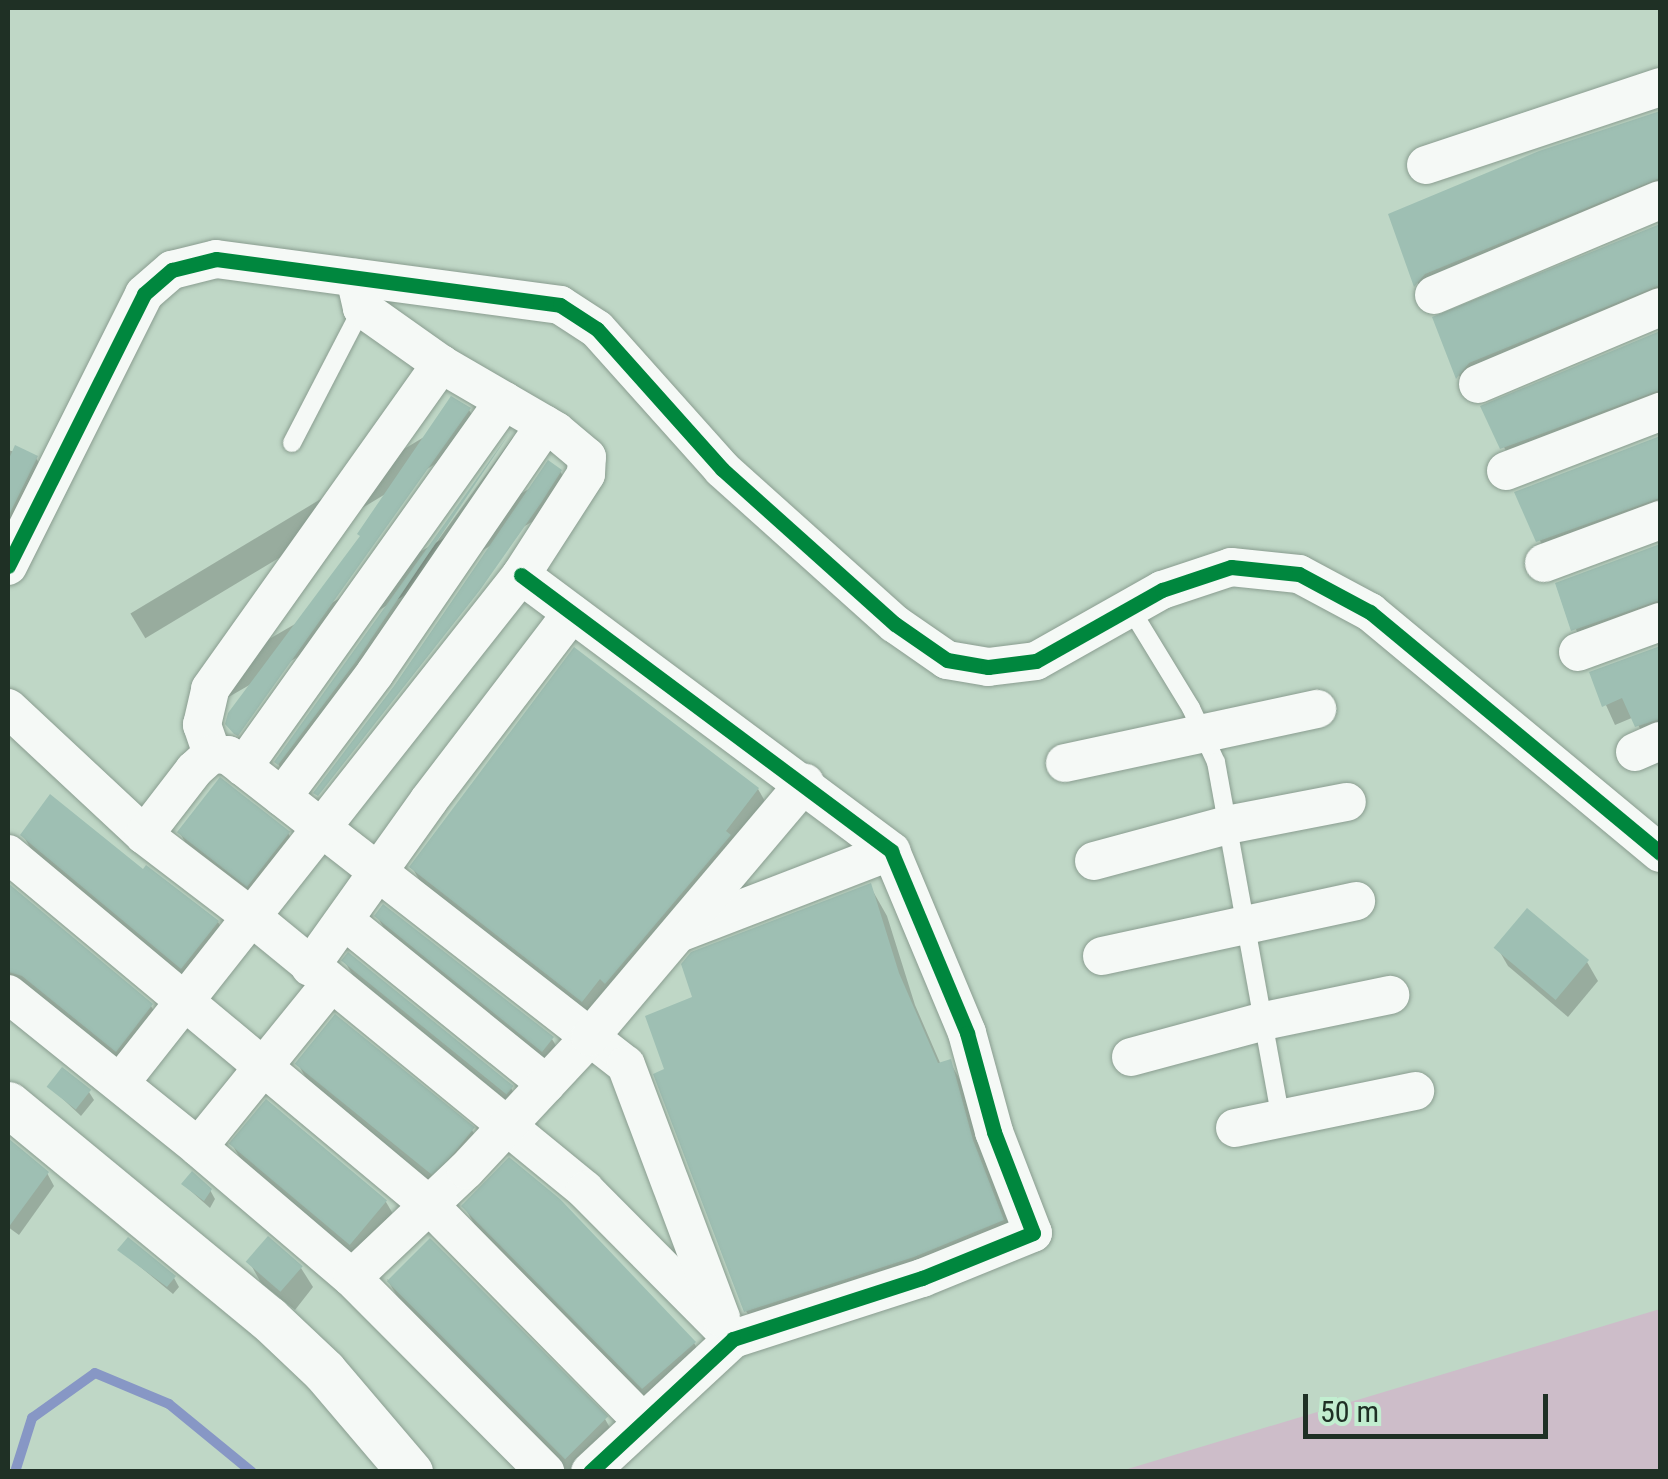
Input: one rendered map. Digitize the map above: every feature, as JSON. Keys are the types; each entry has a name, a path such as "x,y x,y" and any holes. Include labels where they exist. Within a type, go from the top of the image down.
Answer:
{"street":[{"path":"1426,164 1660,86"},
{"path":"1434,295 1660,200"},
{"path":"8,566 144,294 172,270 216,260 359,292 560,305 596,329 722,468 895,624 947,660 988,667 1036,661 1162,590 1232,567 1299,574 1370,612 1660,853"},
{"path":"120,1083 520,575 586,474 587,457 545,425 441,364 359,292"},
{"path":"1478,384 1660,307"},
{"path":"441,364 210,689 202,725 228,760 324,827 376,875 626,1065 729,1336"},
{"path":"144,835 194,770 228,760 504,400"},
{"path":"1506,471 1660,412"},
{"path":"282,797 375,672 545,425"},
{"path":"1544,564 1660,520"},
{"path":"520,575 892,851 967,1033 994,1132 1033,1233 922,1278 729,1336 590,1472"},
{"path":"198,1147 264,1065 320,975 345,920 376,875 572,613"},
{"path":"1578,652 1660,622"},
{"path":"8,708 144,835 509,1124 585,1190 729,1336"},
{"path":"1065,762 1317,709"},
{"path":"352,1278 430,1206 590,1037 806,784"},
{"path":"1094,861 1227,826 1347,802"},
{"path":"674,936 892,851"},
{"path":"8,854 430,1206 642,1422"},
{"path":"1102,956 1356,900"},
{"path":"345,920 546,1084"},
{"path":"8,994 352,1278 545,1472"},
{"path":"1131,1056 1264,1021 1390,994"},
{"path":"1235,1128 1415,1091"},
{"path":"8,1104 268,1318 324,1371 410,1472"}],"lane":[{"path":"292,443 359,292"},
{"path":"1130,608 1216,762 1282,1118"}],"shaded area":[{"path":"1660,1309 1660,1471 1121,1471"}],"building":[{"path":"1660,111 1660,178 1425,274 1414,287 1388,214 1539,151"},
{"path":"1660,224 1660,285 1469,363 1456,379 1432,317"},
{"path":"1660,331 1660,390 1500,449 1480,406"},
{"path":"451,396 471,408 238,736 234,734 225,724 228,713 360,536 357,534"},
{"path":"511,431 357,660 278,765 274,762"},
{"path":"1660,436 1660,498 1536,542 1514,492"},
{"path":"15,445 38,456 8,517 8,461"},
{"path":"548,460 562,470 480,590 318,796 313,793 394,686"},
{"path":"1660,544 1660,600 1571,631 1555,583"},
{"path":"1660,646 1660,719 1635,727 1622,698 1602,707 1589,672"},
{"path":"574,647 759,788 726,831 731,835 605,984 600,979 582,1002 409,867"},
{"path":"220,777 290,832 247,887 177,832"},
{"path":"50,794 143,869 146,865 219,921 181,969 20,835"},
{"path":"8,883 153,1004 116,1052 22,976 8,972"},
{"path":"871,883 899,973 938,1063 951,1059 973,1140 1004,1220 914,1257 744,1312 653,1074 664,1069 645,1016 692,997 681,964 691,952"},
{"path":"383,904 554,1037 542,1052 374,916"},
{"path":"1527,908 1589,960 1556,1000 1494,948"},
{"path":"348,952 514,1086 507,1095 341,961"},
{"path":"335,1014 475,1127 435,1177 295,1064"},
{"path":"62,1067 91,1090 76,1109 47,1087"},
{"path":"266,1099 387,1201 350,1245 229,1143"},
{"path":"8,1138 49,1172 8,1228"},
{"path":"509,1157 560,1199 696,1342 642,1389 461,1206"},
{"path":"192,1171 212,1189 204,1201 181,1184"},
{"path":"268,1236 303,1266 280,1292 246,1262"},
{"path":"128,1237 176,1276 167,1287 117,1250"},
{"path":"430,1238 608,1416 565,1459 387,1281"}],"waterway":[{"path":"15,1472 32,1418 95,1373 169,1404 252,1472"}],"cycle path":[{"path":"8,566 144,294 172,270 216,259 560,305 597,329 722,469 895,624 947,660 988,667 1036,661 1162,590 1231,567 1299,574 1370,612 1660,853"},
{"path":"521,575 891,851 967,1033 994,1132 1033,1233 922,1278 733,1339 590,1472"}]}
